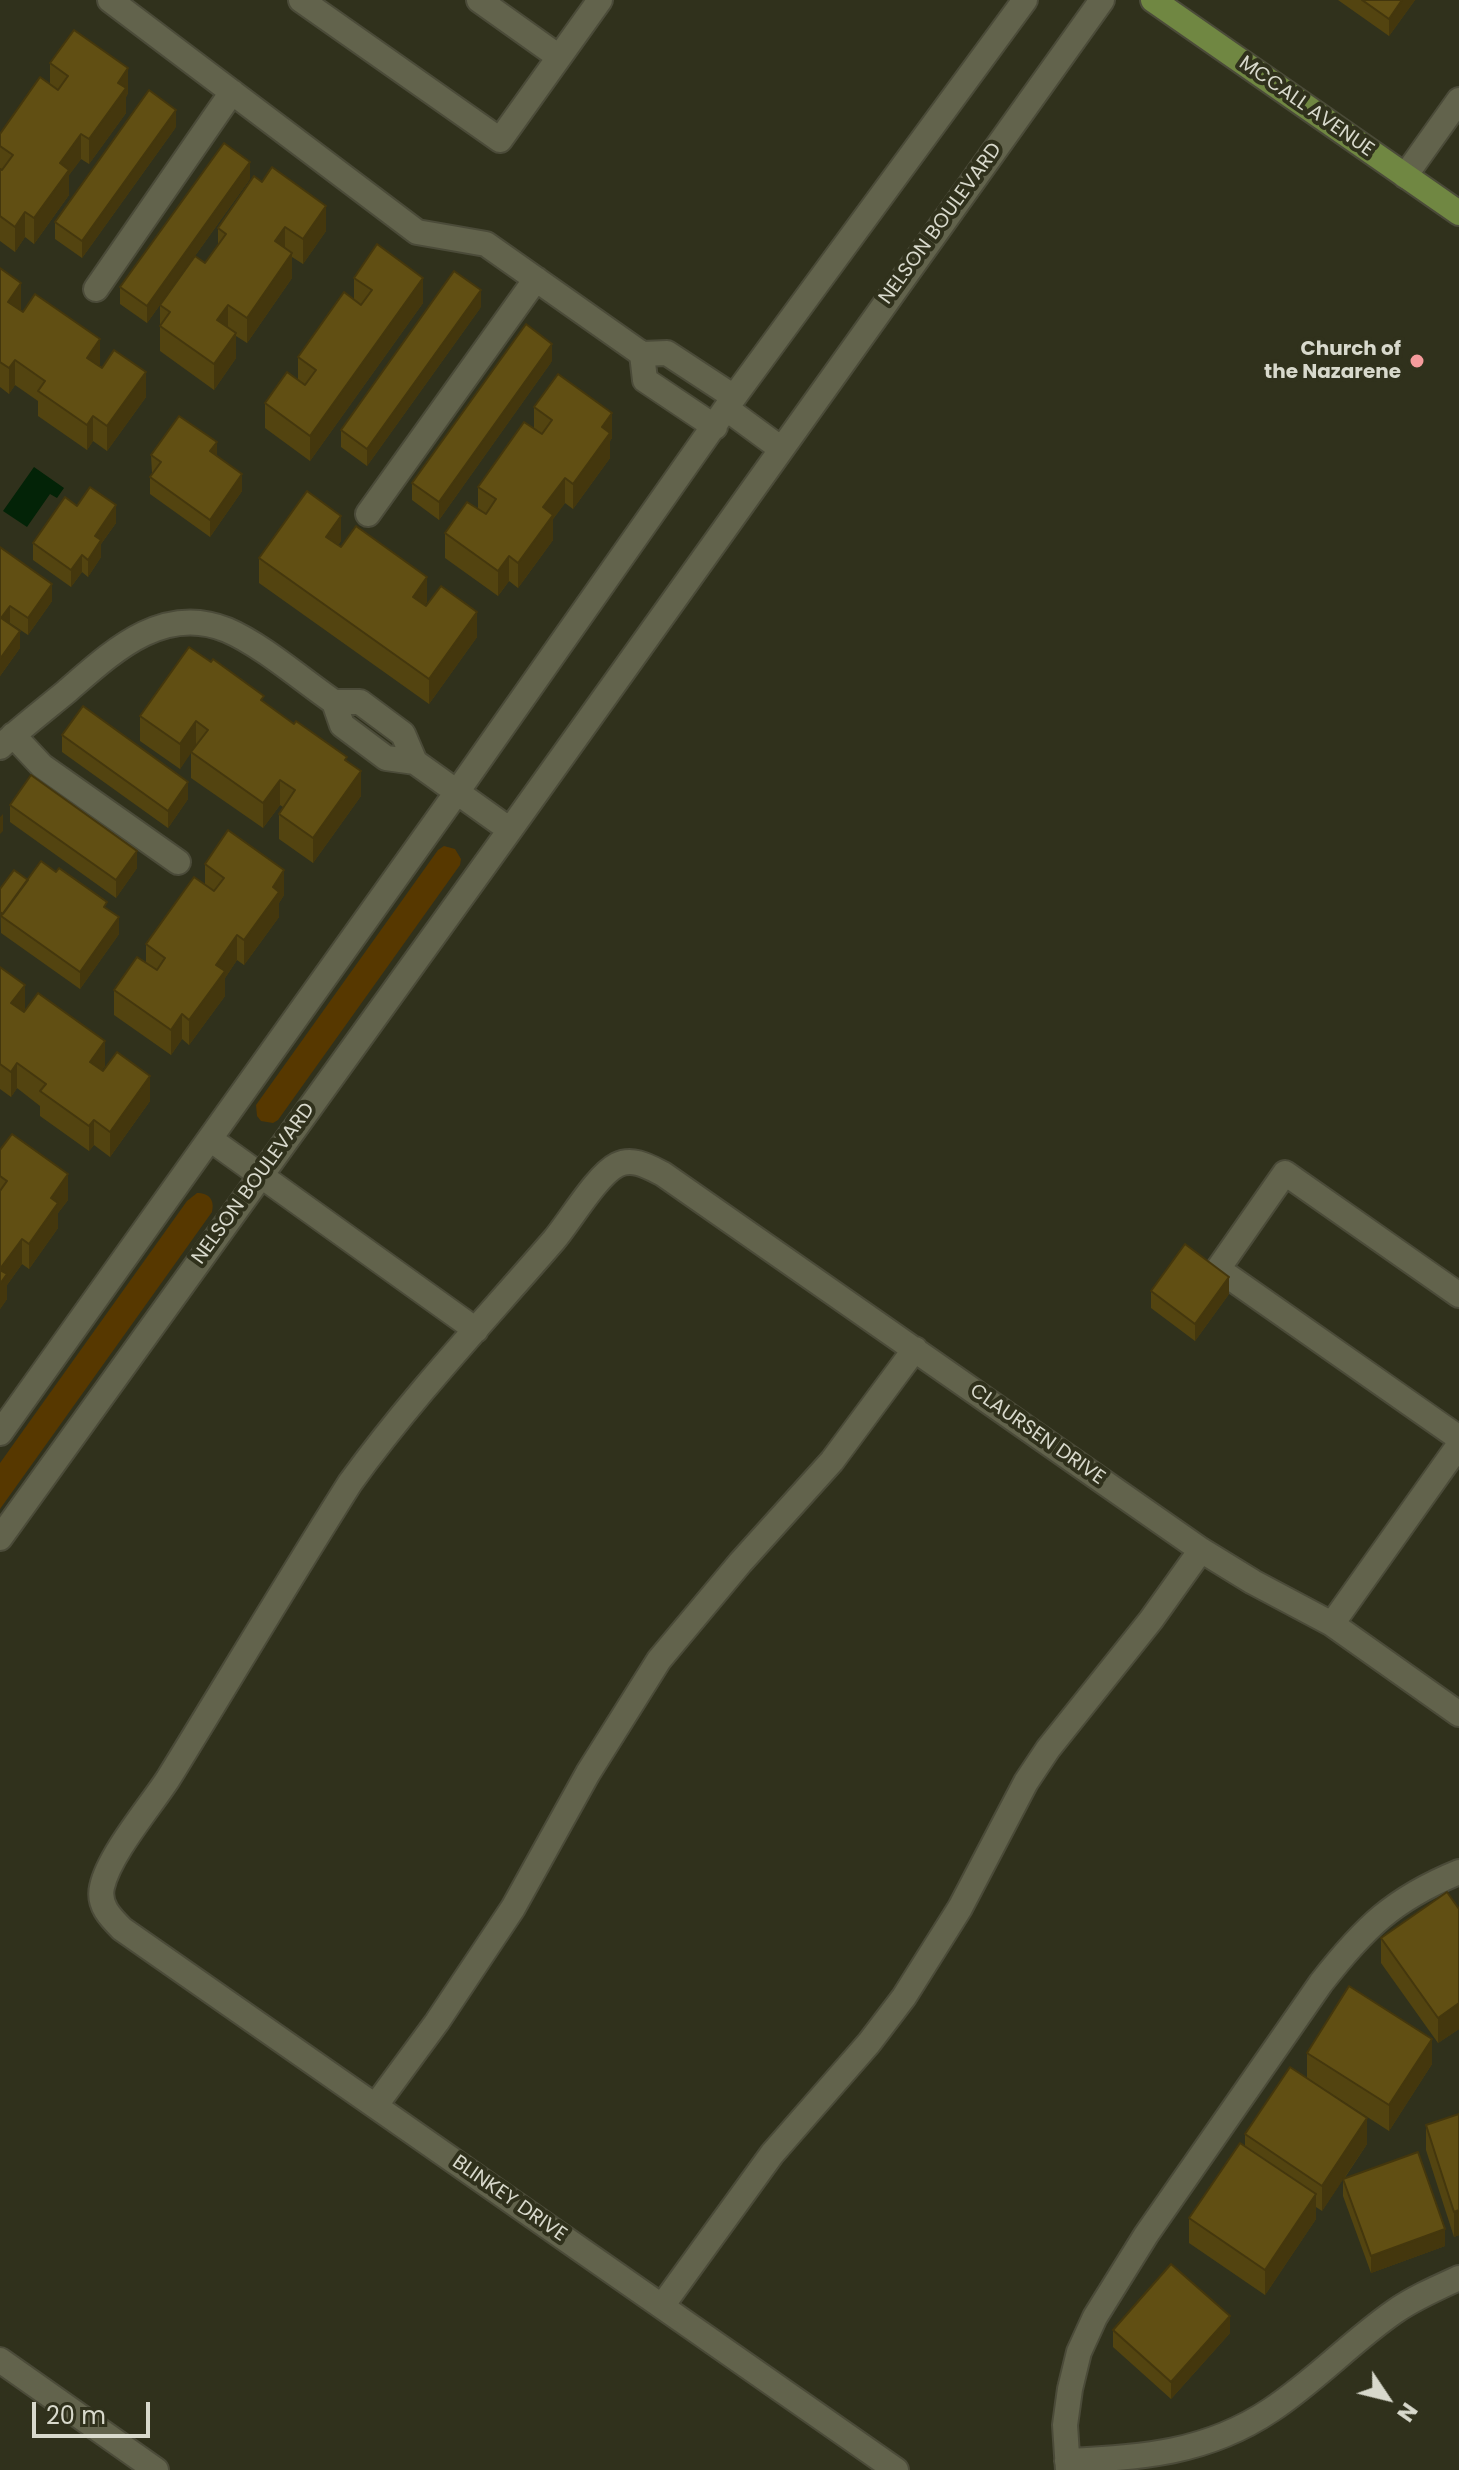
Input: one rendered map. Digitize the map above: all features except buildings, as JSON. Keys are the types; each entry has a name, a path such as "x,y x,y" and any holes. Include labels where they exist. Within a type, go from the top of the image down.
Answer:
{"main road":[{"name":"MCCALL AVENUE","path":"1153,0 1459,213"}],"street":[{"path":"110,0 417,232 486,244 642,354 667,353 725,411 780,448"},
{"path":"301,0 500,140 600,0"},
{"path":"479,0 559,57"},
{"path":"0,1433 725,411 1025,0"},
{"name":"NELSON BOULEVARD","path":"0,1538 1102,0"},
{"path":"96,289 232,92"},
{"path":"1405,176 1459,100"},
{"path":"368,514 536,279"},
{"path":"642,354 645,380 725,411"},
{"path":"178,862 6,741 112,652 153,629 190,622 217,627 240,637 334,702 360,702 403,734 415,762 510,830"},
{"path":"210,1139 476,1330"},
{"name":"CLAURSEN DRIVE","path":"476,1330 598,1183 616,1166 632,1162 646,1165 1201,1550 1332,1624 1459,1714"},
{"path":"1459,1295 1285,1173 1218,1269 1459,1438"},
{"name":"BLINKEY DRIVE","path":"476,1330 412,1402 350,1483 106,1874 101,1892 103,1907 122,1929 896,2470"},
{"path":"376,2105 499,1930 588,1773 659,1660 832,1461 915,1349"},
{"path":"1332,1624 1459,1445"},
{"path":"662,2306 772,2154 869,2043 904,1997 960,1908 1040,1760 1151,1620 1201,1550"},
{"path":"1459,1872 1411,1894 1368,1926 1350,1946 1146,2235 1108,2293 1079,2352 1065,2425 1067,2465 1138,2458 1183,2449 1225,2433 1268,2412 1303,2387 1397,2310 1459,2278"},
{"path":"0,2360 156,2470"}],"shaded area":[{"path":"34,467 64,488 57,498 50,494 27,527 3,511"},
{"path":"444,846 455,849 461,859 460,865 278,1120 273,1123 261,1121 256,1105 438,850"},
{"path":"197,1193 210,1198 212,1212 0,1509 0,1463 187,1201"}],"place":[{"name":"Church of the Nazarene","path":"1417,361"}]}
